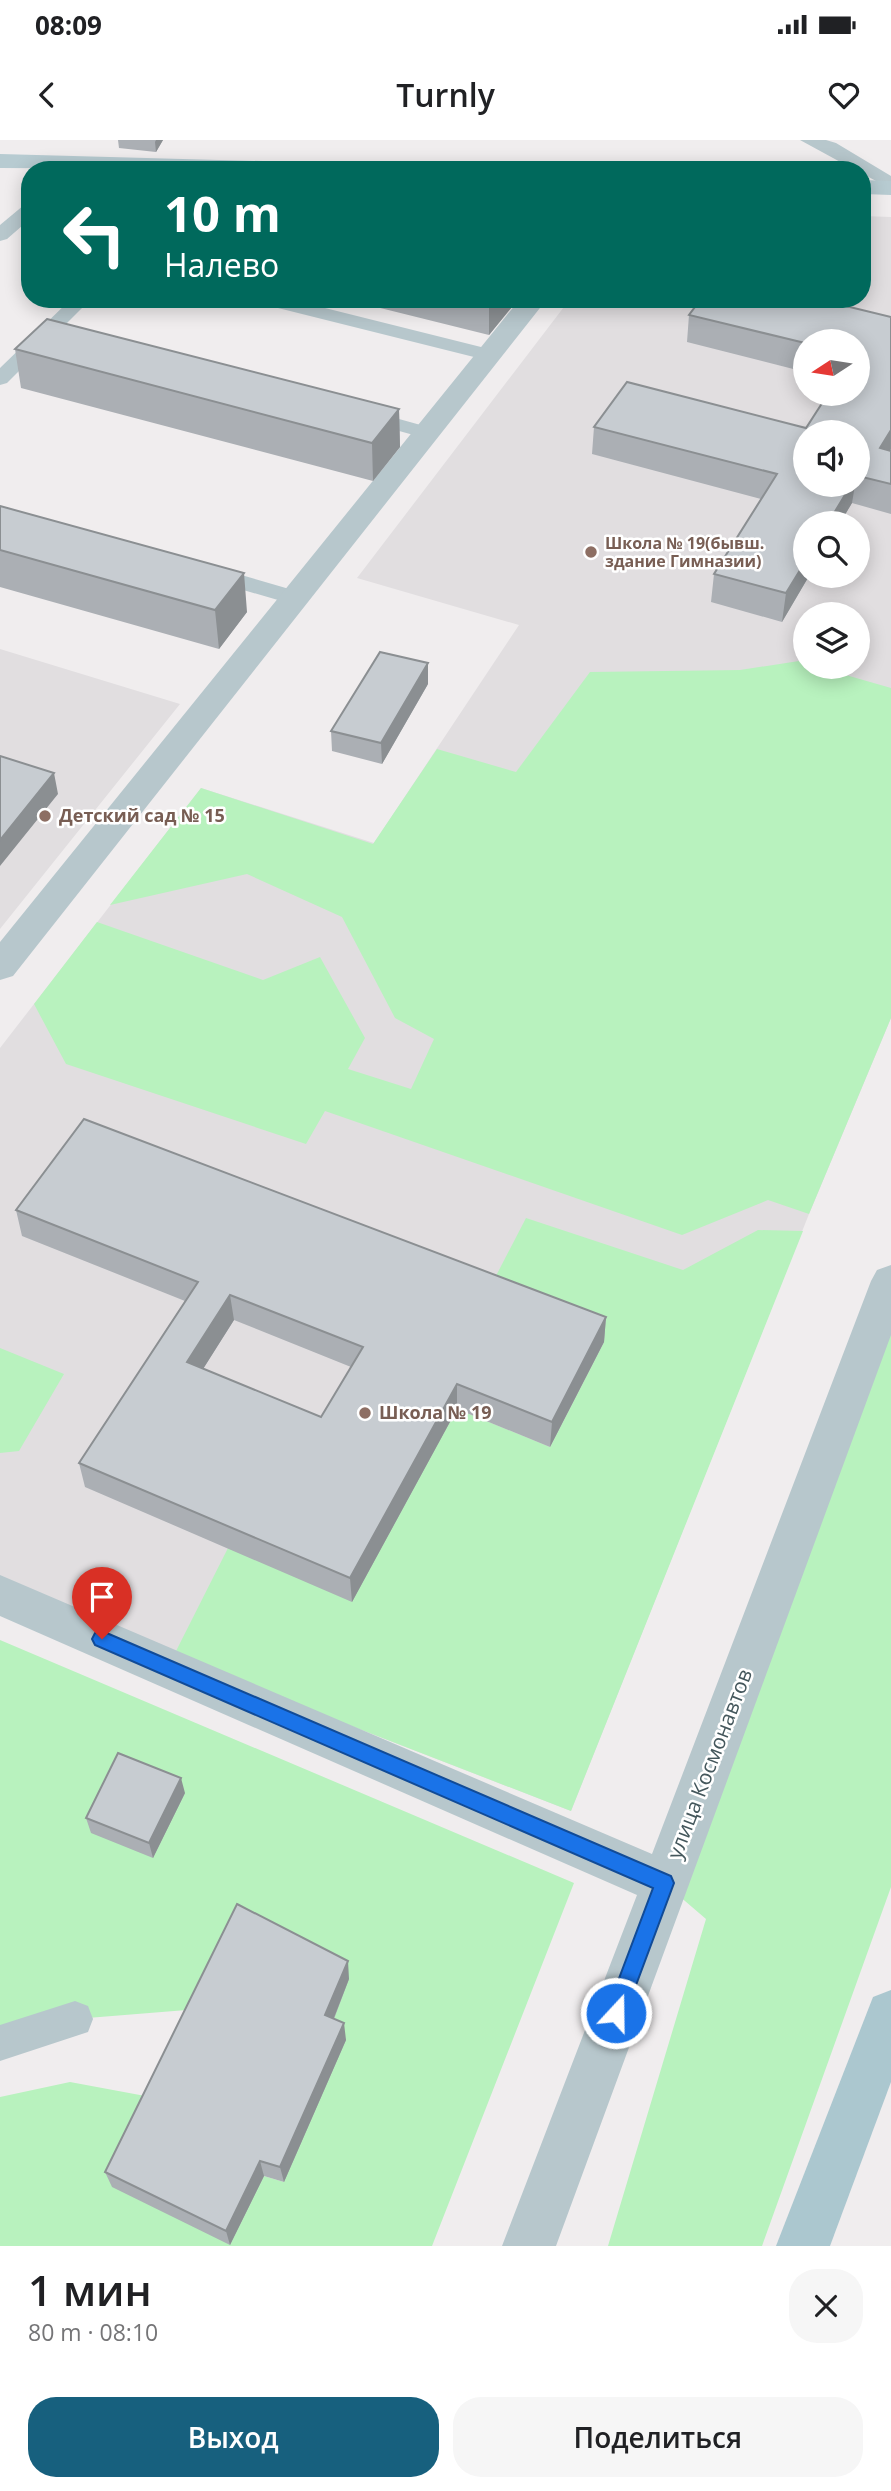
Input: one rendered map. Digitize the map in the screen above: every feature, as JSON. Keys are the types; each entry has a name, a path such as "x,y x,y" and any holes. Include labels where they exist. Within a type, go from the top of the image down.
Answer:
{"main road":[{"path":"0,160 21,162"},
{"path":"871,187 891,186"},
{"path":"803,2246 891,2015"}],"street":[{"path":"0,967 527,308"},
{"name":"улица Космонавтов","path":"529,2246 891,1281"},
{"path":"0,1595 664,1883"}],"lane":[{"path":"809,140 830,147 852,161"},
{"path":"871,173 891,186"},
{"path":"2,234 21,217"},
{"path":"2,234 21,238"},
{"path":"0,379 73,308"},
{"path":"301,308 490,355"},
{"path":"48,333 74,340"},
{"path":"349,412 428,433"},
{"path":"188,567 295,598"},
{"path":"0,2043 75,2019"}],"shaded area":[{"name":"Школа № 19","path":"871,216 891,217 891,1018 809,1214 571,1811 173,1657 0,1595 0,1048 201,788 374,843 519,625 357,578 563,308 871,308"},
{"name":"Детский сад № 15","path":"0,649 180,704 0,929"}],"green space":[{"path":"793,662 793,679 860,679 891,688 891,1018 809,1214 768,1200 682,1235 325,1111 306,1144 66,1064 34,1004 97,922 263,980 320,957 365,1038 348,1069 411,1089 434,1039 395,1018 342,917 247,874 110,905 201,788 373,844 437,749 516,772 590,672 740,670"},
{"path":"526,1218 683,1270 758,1230 803,1231 571,1811 173,1657 228,1548 457,1409 550,1447 604,1342 485,1297"},
{"path":"891,1281 891,1887 762,2246 608,2246 706,1919 664,1883"},
{"path":"0,1348 64,1374 19,1451 0,1453"},
{"path":"0,1640 574,1883 432,2246 0,2246 0,2097 70,2082 156,2098 264,2176 284,2182 199,2009 75,2019 0,2043"}],"building":[{"path":"694,308 854,308 891,317 891,430 880,448 891,451 891,484 870,479 870,420 811,420 820,406 870,406 870,329 793,329 793,340 689,315"},
{"path":"47,319 399,409 372,443 15,349"},
{"path":"627,382 793,425 793,497 844,497 835,511 793,511 793,582 786,593 714,574 777,474 594,427"},
{"path":"0,506 244,573 215,610 0,550"},
{"path":"380,652 428,663 381,743 331,731"},
{"path":"0,756 54,773 0,840"},
{"path":"84,1119 606,1317 552,1422 457,1384 350,1578 79,1463 198,1282 16,1210","holes":["230,1295 363,1347 321,1417 187,1362"]},
{"path":"118,1753 181,1778 149,1843 86,1818"},
{"path":"237,1904 348,1961 325,2015 344,2023 280,2167 260,2161 226,2231 105,2172"}],"place":[{"name":"Школа № 19(бывш. здание Гимназии)","path":"591,552"},
{"name":"Детский сад № 15","path":"45,816"},
{"name":"Школа № 19","path":"365,1413"}],"route":[{"path":"102,1639 664,1883 616,2013"}]}
